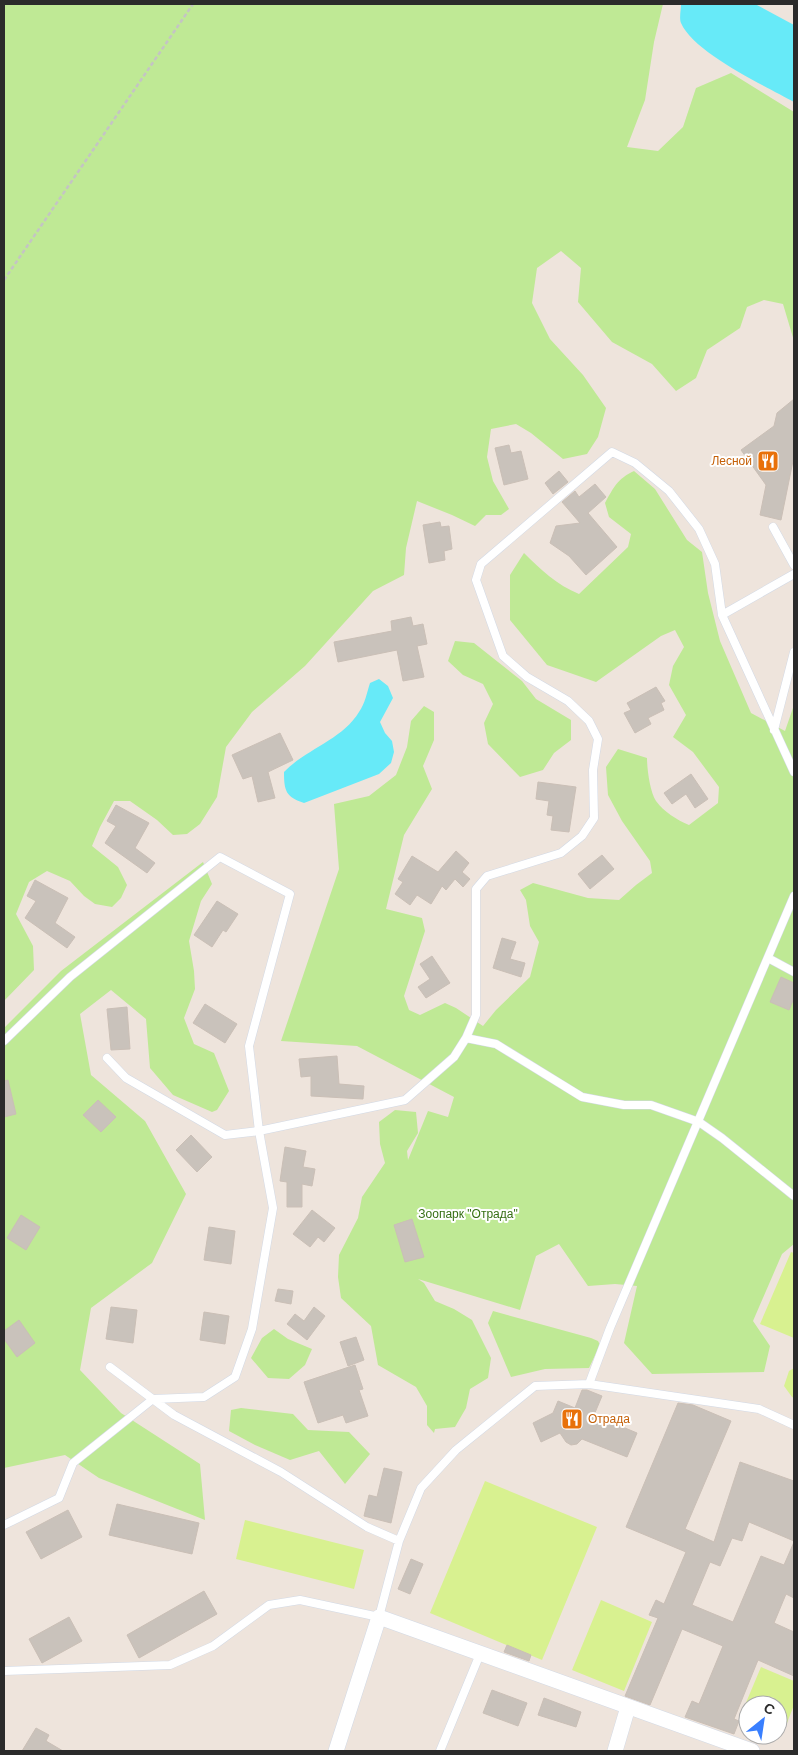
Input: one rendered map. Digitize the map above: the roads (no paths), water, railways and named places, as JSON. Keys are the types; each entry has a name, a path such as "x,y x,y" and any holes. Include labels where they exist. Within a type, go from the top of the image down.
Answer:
{"street":[{"path":"336,1751 379,1617 752,1751"},
{"path":"615,1751 628,1707"}],"lane":[{"path":"107,1058 126,1078 225,1135 259,1131 404,1100 454,1057 466,1038 476,1015 476,889 487,876 561,853 582,836 594,818 593,770 598,739 589,721 568,701 527,677 503,656 476,580 481,564 612,452 635,463 669,491 699,530 715,564 722,615 794,772"},
{"path":"773,526 794,565"},
{"path":"722,615 794,574"},
{"path":"774,730 794,652"},
{"path":"4,1042 70,978 220,857 290,894 249,1046 259,1131 273,1208 252,1328 235,1378 204,1396 153,1399 73,1463 58,1498 4,1525"},
{"path":"589,1384 614,1319 794,896"},
{"path":"768,958 794,972"},
{"path":"466,1038 496,1044 582,1097 624,1105 651,1105 699,1122 722,1138 794,1196"},
{"path":"110,1368 174,1415 281,1472 367,1527 399,1542"},
{"path":"4,1671 170,1665 213,1646 269,1605 300,1600 379,1617 399,1542 421,1488 456,1450 535,1386 589,1384 759,1409 794,1425"},
{"path":"440,1751 480,1654"}],"water":[{"path":"681,4 755,4 794,25 794,102 732,68 700,46 688,34 681,23"},
{"path":"379,679 388,686 393,698 380,722 385,733 392,741 394,752 391,763 379,774 304,803 290,796 286,789 284,772 352,722 363,705 370,683"}],"place":[{"name":"Лесной","path":"768,461"},
{"name":"Отрада","path":"572,1419"}],"park label":[{"name":"Зоопарк \"Отрада\"","path":"468,1214"}]}
